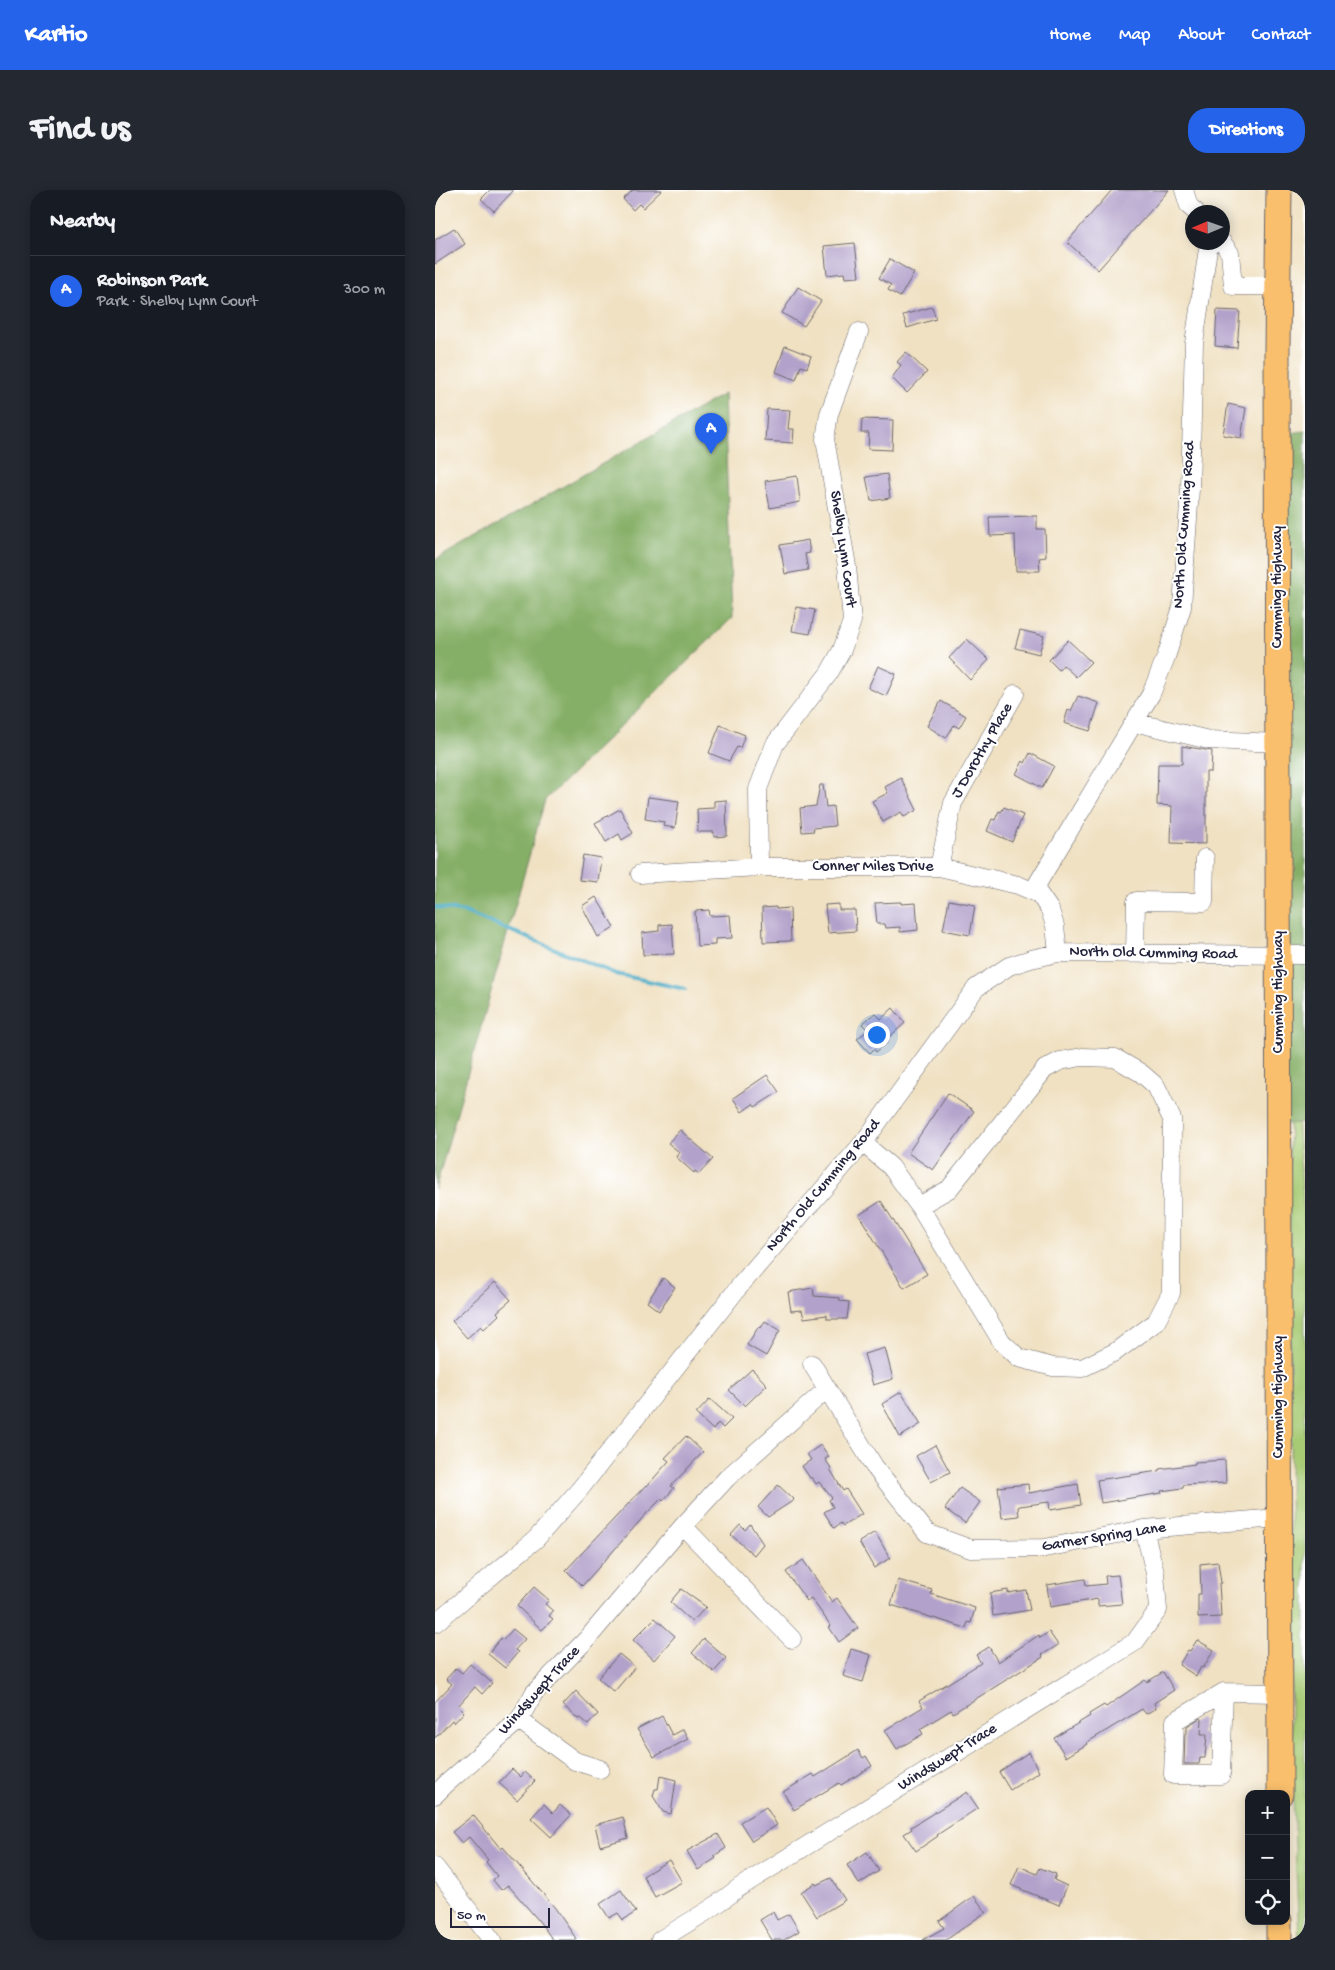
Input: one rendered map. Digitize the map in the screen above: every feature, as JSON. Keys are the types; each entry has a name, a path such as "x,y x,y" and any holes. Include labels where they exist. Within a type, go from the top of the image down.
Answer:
{"highway":[{"name":"Cumming Highway","path":"1279,190 1278,1518 1280,1790"},
{"path":"1279,1925 1279,1940"}],"street":[{"path":"1184,190 1189,205"},
{"name":"North Old Cumming Road","path":"1033,890 1151,694 1167,657 1182,607 1191,489 1194,343 1208,250"},
{"path":"1228,250 1230,253 1233,286 1278,286"},
{"name":"Shelby Lynn Court","path":"759,867 758,789 775,744 829,673 842,650 852,620 847,566 825,439 829,414 859,332"},
{"name":"J Dorothy Place","path":"939,867 953,803 1015,694"},
{"path":"1135,722 1209,740 1278,743"},
{"path":"1135,954 1136,901 1204,902 1205,858"},
{"name":"Conner Miles Drive","path":"640,874 759,867 939,867 1033,890"},
{"path":"1033,890 1043,898 1050,910 1055,926 1058,953"},
{"name":"North Old Cumming Road","path":"435,1623 536,1539 580,1489 738,1288 863,1143 976,988 1009,966 1031,958 1058,953 1305,955"},
{"path":"863,1143 891,1167 919,1206 1002,1342 1019,1358 1053,1367 1082,1368 1115,1352 1156,1322 1171,1293 1172,1119 1156,1086 1141,1073 1115,1058 1082,1057 1060,1061 1045,1069 949,1189 919,1206"},
{"name":"Garner Spring Lane","path":"812,1364 874,1466 927,1534 971,1549 1045,1548 1144,1529 1278,1518"},
{"name":"Windswept Trace","path":"435,1795 445,1784 519,1720 534,1693 587,1639 683,1526 727,1478 827,1389"},
{"path":"683,1526 791,1639"},
{"name":"Windswept Trace","path":"660,1940 712,1908 739,1887 1135,1642 1157,1610 1155,1573 1144,1529"},
{"path":"1224,1692 1221,1775 1173,1775 1175,1721 1224,1692 1279,1693"},
{"path":"519,1720 575,1761 600,1769"},
{"path":"435,1867 492,1940"}],"green space":[{"path":"724,394 732,618 545,800 435,1190 435,560"},
{"path":"1305,431 1305,1123 1273,1124 1275,435"},
{"path":"1289,1000 1305,1231 1305,1940 1299,1940 1291,1753"}],"building":[{"path":"490,190 514,190 494,211 481,199"},
{"path":"633,190 662,190 643,208 639,204 633,210 623,199"},
{"path":"1112,190 1169,190 1098,270 1067,242"},
{"path":"454,228 465,244 435,264 435,240"},
{"path":"855,243 859,277 845,278 844,273 827,275 824,246"},
{"path":"890,259 914,273 900,297 888,290 891,285 879,278"},
{"path":"798,287 821,301 804,326 782,313"},
{"path":"932,307 936,319 907,328 903,315"},
{"path":"1217,310 1240,311 1237,348 1215,346"},
{"path":"785,346 811,356 807,368 801,366 796,380 776,372"},
{"path":"906,352 927,372 907,393 892,378 901,365 897,362"},
{"path":"1228,404 1246,408 1241,438 1223,435"},
{"path":"767,409 790,410 788,429 794,429 793,443 765,441"},
{"path":"862,419 893,420 892,450 868,449 869,433 861,433"},
{"path":"887,474 890,498 871,501 866,477"},
{"path":"797,476 800,502 770,508 765,481"},
{"path":"1037,516 1037,529 1045,529 1046,557 1039,558 1040,571 1016,571 1015,535 990,536 989,517"},
{"path":"808,540 810,553 805,554 808,570 785,574 780,545"},
{"path":"796,607 815,610 810,634 792,631"},
{"path":"1020,630 1044,636 1039,654 1015,648"},
{"path":"967,639 989,660 970,680 949,658"},
{"path":"1068,640 1091,662 1076,677 1063,665 1059,670 1049,660"},
{"path":"878,666 896,674 886,696 868,688"},
{"path":"1078,696 1099,703 1090,731 1064,723 1068,710 1071,711"},
{"path":"941,701 966,716 959,728 954,725 946,738 927,726"},
{"path":"720,725 745,735 740,748 737,747 729,761 709,753"},
{"path":"1182,746 1212,751 1211,772 1206,772 1206,844 1171,843 1172,806 1157,805 1158,764 1182,764"},
{"path":"1030,753 1054,766 1042,788 1016,774"},
{"path":"901,778 917,810 904,817 901,812 883,822 872,801 888,793 885,787"},
{"path":"820,785 823,785 826,807 833,806 835,826 813,828 814,831 802,832 800,808 816,806"},
{"path":"648,797 679,801 675,828 663,826 664,822 645,819"},
{"path":"726,800 727,836 714,837 714,832 698,832 697,809 714,808 714,801"},
{"path":"1004,807 1023,815 1012,842 987,831 992,819 995,820 999,811 1001,812"},
{"path":"620,809 633,833 622,840 619,834 606,842 595,823"},
{"path":"583,855 601,858 598,882 579,880"},
{"path":"596,897 614,927 598,937 582,906"},
{"path":"949,900 975,905 970,935 943,930"},
{"path":"901,902 901,904 916,903 918,930 900,932 900,927 886,928 885,924 877,924 875,903"},
{"path":"839,904 839,910 855,910 856,931 828,933 825,905"},
{"path":"776,907 776,909 790,908 791,941 763,942 762,908"},
{"path":"709,910 710,916 730,915 732,938 715,939 715,945 697,946 695,911"},
{"path":"672,924 674,954 643,955 642,933 659,931 659,925"},
{"path":"893,1008 905,1023 887,1039 889,1041 876,1052 874,1049 870,1053 857,1039 868,1030 862,1024 875,1013 881,1019"},
{"path":"767,1075 779,1092 755,1107 753,1104 742,1112 733,1098"},
{"path":"948,1093 974,1111 933,1170 908,1153"},
{"path":"680,1130 713,1159 699,1174 695,1171 694,1173 676,1157 679,1152 668,1143"},
{"path":"881,1201 927,1274 904,1288 859,1215"},
{"path":"663,1278 675,1287 659,1311 647,1302"},
{"path":"495,1282 511,1300 497,1312 499,1315 484,1329 481,1326 467,1338 452,1321"},
{"path":"813,1288 814,1296 840,1298 840,1301 849,1302 847,1319 827,1319 827,1315 804,1318 802,1310 791,1311 788,1292"},
{"path":"765,1321 780,1330 766,1356 747,1345 759,1326 761,1328"},
{"path":"885,1348 893,1379 873,1385 864,1354"},
{"path":"752,1369 767,1385 745,1406 729,1390"},
{"path":"901,1392 921,1424 900,1437 882,1404"},
{"path":"710,1399 732,1419 723,1428 718,1423 713,1430 696,1414"},
{"path":"686,1436 703,1452 671,1486 674,1488 663,1501 661,1499 647,1513 582,1586 566,1570 647,1486 669,1461 665,1458"},
{"path":"821,1445 829,1457 825,1459 843,1491 846,1489 862,1514 843,1526 841,1523 834,1528 824,1512 833,1507 829,1500 832,1498 819,1482 816,1484 810,1478 802,1466 811,1460 807,1454"},
{"path":"935,1445 950,1472 931,1482 916,1456"},
{"path":"1225,1460 1226,1483 1183,1485 1183,1488 1161,1491 1162,1493 1101,1503 1097,1480 1159,1471 1159,1469 1195,1464 1195,1462"},
{"path":"1028,1484 1029,1493 1078,1484 1081,1505 1050,1510 1049,1502 1020,1506 1018,1507 1019,1516 1002,1518 998,1487"},
{"path":"778,1485 794,1500 768,1517 758,1507"},
{"path":"960,1488 980,1502 965,1523 945,1509"},
{"path":"750,1524 763,1544 754,1555 731,1535 740,1525 745,1530"},
{"path":"875,1532 890,1558 874,1568 859,1542"},
{"path":"803,1560 832,1602 837,1598 858,1628 839,1642 829,1627 831,1626 811,1598 807,1601 786,1572"},
{"path":"1218,1562 1221,1583 1219,1583 1221,1617 1198,1618 1198,1594 1201,1594 1200,1564"},
{"path":"1118,1575 1122,1604 1098,1606 1098,1599 1050,1607 1047,1585 1085,1579 1086,1586 1106,1584 1105,1576"},
{"path":"898,1580 932,1590 931,1594 975,1608 971,1623 968,1622 966,1628 891,1605"},
{"path":"534,1587 549,1600 545,1604 553,1611 549,1616 553,1619 542,1630 517,1606"},
{"path":"681,1589 706,1607 692,1622 670,1602"},
{"path":"1008,1590 1008,1593 1026,1590 1030,1610 993,1616 990,1593"},
{"path":"655,1618 675,1636 654,1660 633,1640"},
{"path":"513,1629 525,1639 515,1650 518,1652 505,1668 488,1654 501,1638 503,1640"},
{"path":"1049,1632 1058,1645 1042,1655 1043,1657 953,1713 951,1710 920,1729 923,1734 897,1749 885,1730 923,1707 919,1701 981,1663 976,1655 989,1647 998,1662 1039,1635 1040,1638"},
{"path":"704,1639 726,1658 714,1672 692,1653"},
{"path":"1197,1640 1214,1650 1196,1676 1179,1665"},
{"path":"851,1649 871,1655 863,1682 843,1676"},
{"path":"619,1654 635,1667 614,1692 598,1678"},
{"path":"470,1664 492,1683 482,1694 475,1687 458,1706 464,1712 454,1723 452,1720 435,1738 435,1702 452,1684 446,1679 456,1668 462,1673"},
{"path":"1163,1672 1174,1690 1154,1703 1156,1708 1146,1714 1142,1709 1066,1757 1054,1738 1104,1705 1106,1707 1145,1680 1147,1682"},
{"path":"576,1691 598,1714 588,1725 580,1718 578,1719 563,1705"},
{"path":"662,1716 672,1735 683,1729 688,1739 654,1757 637,1729"},
{"path":"1200,1718 1202,1719 1201,1734 1207,1734 1205,1758 1200,1758 1199,1764 1184,1764 1187,1726"},
{"path":"858,1750 863,1758 866,1756 872,1766 794,1810 783,1792 813,1774 815,1777"},
{"path":"1029,1752 1039,1772 1010,1790 999,1772"},
{"path":"512,1769 521,1777 525,1772 535,1781 517,1800 499,1783"},
{"path":"660,1776 676,1780 671,1814 663,1812 653,1796 655,1789 658,1789"},
{"path":"967,1792 978,1808 916,1851 904,1834 912,1829 911,1827"},
{"path":"544,1804 553,1813 560,1805 571,1815 551,1837 531,1818"},
{"path":"766,1807 777,1825 752,1841 740,1822"},
{"path":"473,1815 555,1908 577,1940 553,1940 508,1885 501,1890 493,1880 497,1876 486,1862 488,1860 469,1837 462,1843 452,1832"},
{"path":"623,1817 628,1838 600,1846 595,1825"},
{"path":"718,1834 726,1848 714,1856 716,1858 698,1870 687,1851"},
{"path":"867,1852 879,1871 859,1884 847,1865"},
{"path":"669,1860 682,1882 655,1897 643,1876"},
{"path":"1019,1866 1037,1874 1040,1868 1056,1874 1054,1880 1067,1886 1059,1905 1011,1885"},
{"path":"831,1878 845,1900 817,1917 801,1892 815,1883 816,1885"},
{"path":"621,1890 636,1912 623,1920 618,1913 609,1918 600,1904"},
{"path":"974,1896 986,1912 946,1940 922,1940 944,1928 939,1921"},
{"path":"773,1912 777,1920 789,1914 799,1931 784,1940 772,1940 760,1920"}],"waterway":[{"path":"435,907 465,912 616,974 685,989"}],"place":[{"name":"Robinson Park","path":"711,454"}]}
